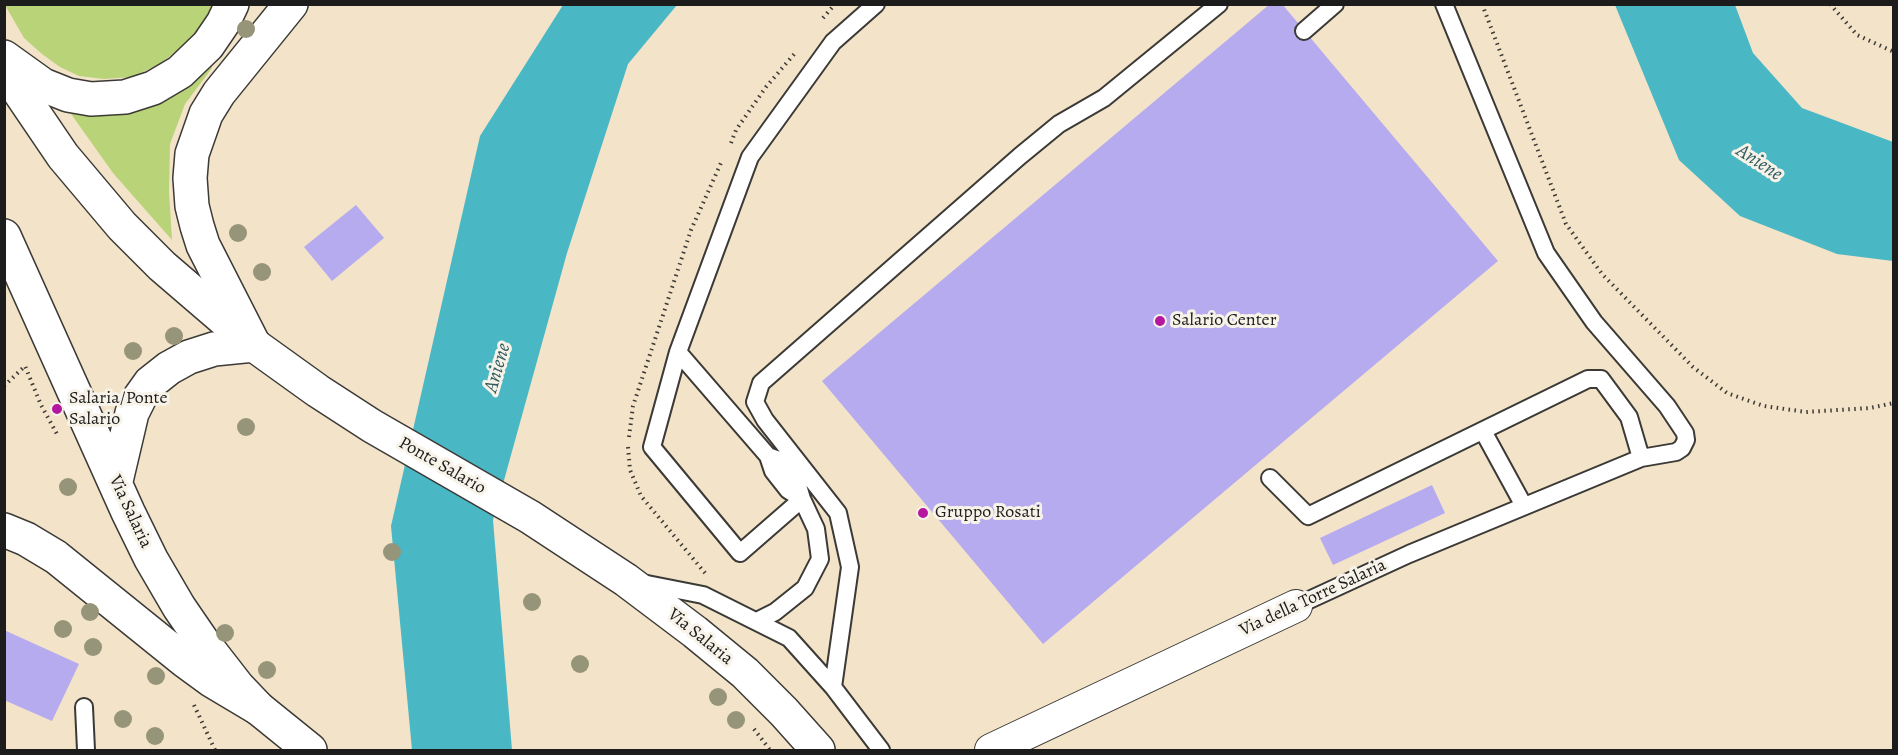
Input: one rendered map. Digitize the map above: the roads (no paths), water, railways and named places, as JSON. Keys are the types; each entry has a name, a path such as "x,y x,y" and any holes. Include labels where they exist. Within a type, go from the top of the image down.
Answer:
{"main road":[{"path":"4,57 43,85 68,95 91,99 125,97 153,88 186,67 216,35 232,4"},
{"path":"254,345 203,245 196,226 190,178 192,154 206,114 219,93 291,4"},
{"path":"4,69 63,156 122,226 162,266 254,345"},
{"name":"Via Salaria","path":"4,236 140,536 179,607 224,671 258,708 310,750"},
{"path":"116,481 132,413 150,383 169,368 189,357 214,349 254,345"},
{"name":"Ponte Salario","path":"254,345 372,426 568,540"},
{"path":"4,530 26,539 56,557 185,661 211,680 258,708"},
{"name":"Via Salaria","path":"568,540 626,580 745,673 817,749"}],"street":[{"name":"Via della Torre Salaria","path":"991,750 1296,606"}],"lane":[{"path":"802,500 740,553 652,447 678,352 750,157 833,42 876,4"},
{"path":"833,687 850,567 838,513 765,420 755,402 760,383 1059,123 1104,98 1219,4"},
{"path":"1304,31 1335,4"},
{"name":"Via della Torre Salaria","path":"1296,606 1409,554 1641,458 1676,452 1685,443 1685,433 1667,406 1594,322 1546,253 1444,4"},
{"path":"678,352 768,456 778,460 797,482 802,500 816,529 820,560 805,588 775,612 757,621"},
{"path":"1270,478 1308,516 1588,379 1601,379 1629,417 1641,458"},
{"path":"1483,431 1524,506"},
{"path":"626,580 703,595 789,638 833,687 881,750"},
{"path":"84,706 86,750"}],"water":[{"name":"Aniene","path":"563,5 677,5 628,64 567,253 493,520 512,750 412,750 391,526 480,136"},
{"name":"Aniene","path":"1615,5 1735,5 1753,53 1802,108 1893,142 1893,261 1837,254 1740,216 1679,160"}],"place":[{"name":"Salario Center","path":"1160,321"},
{"name":"Salaria/Ponte Salario","path":"57,409"},
{"name":"Gruppo Rosati","path":"923,513"}]}
